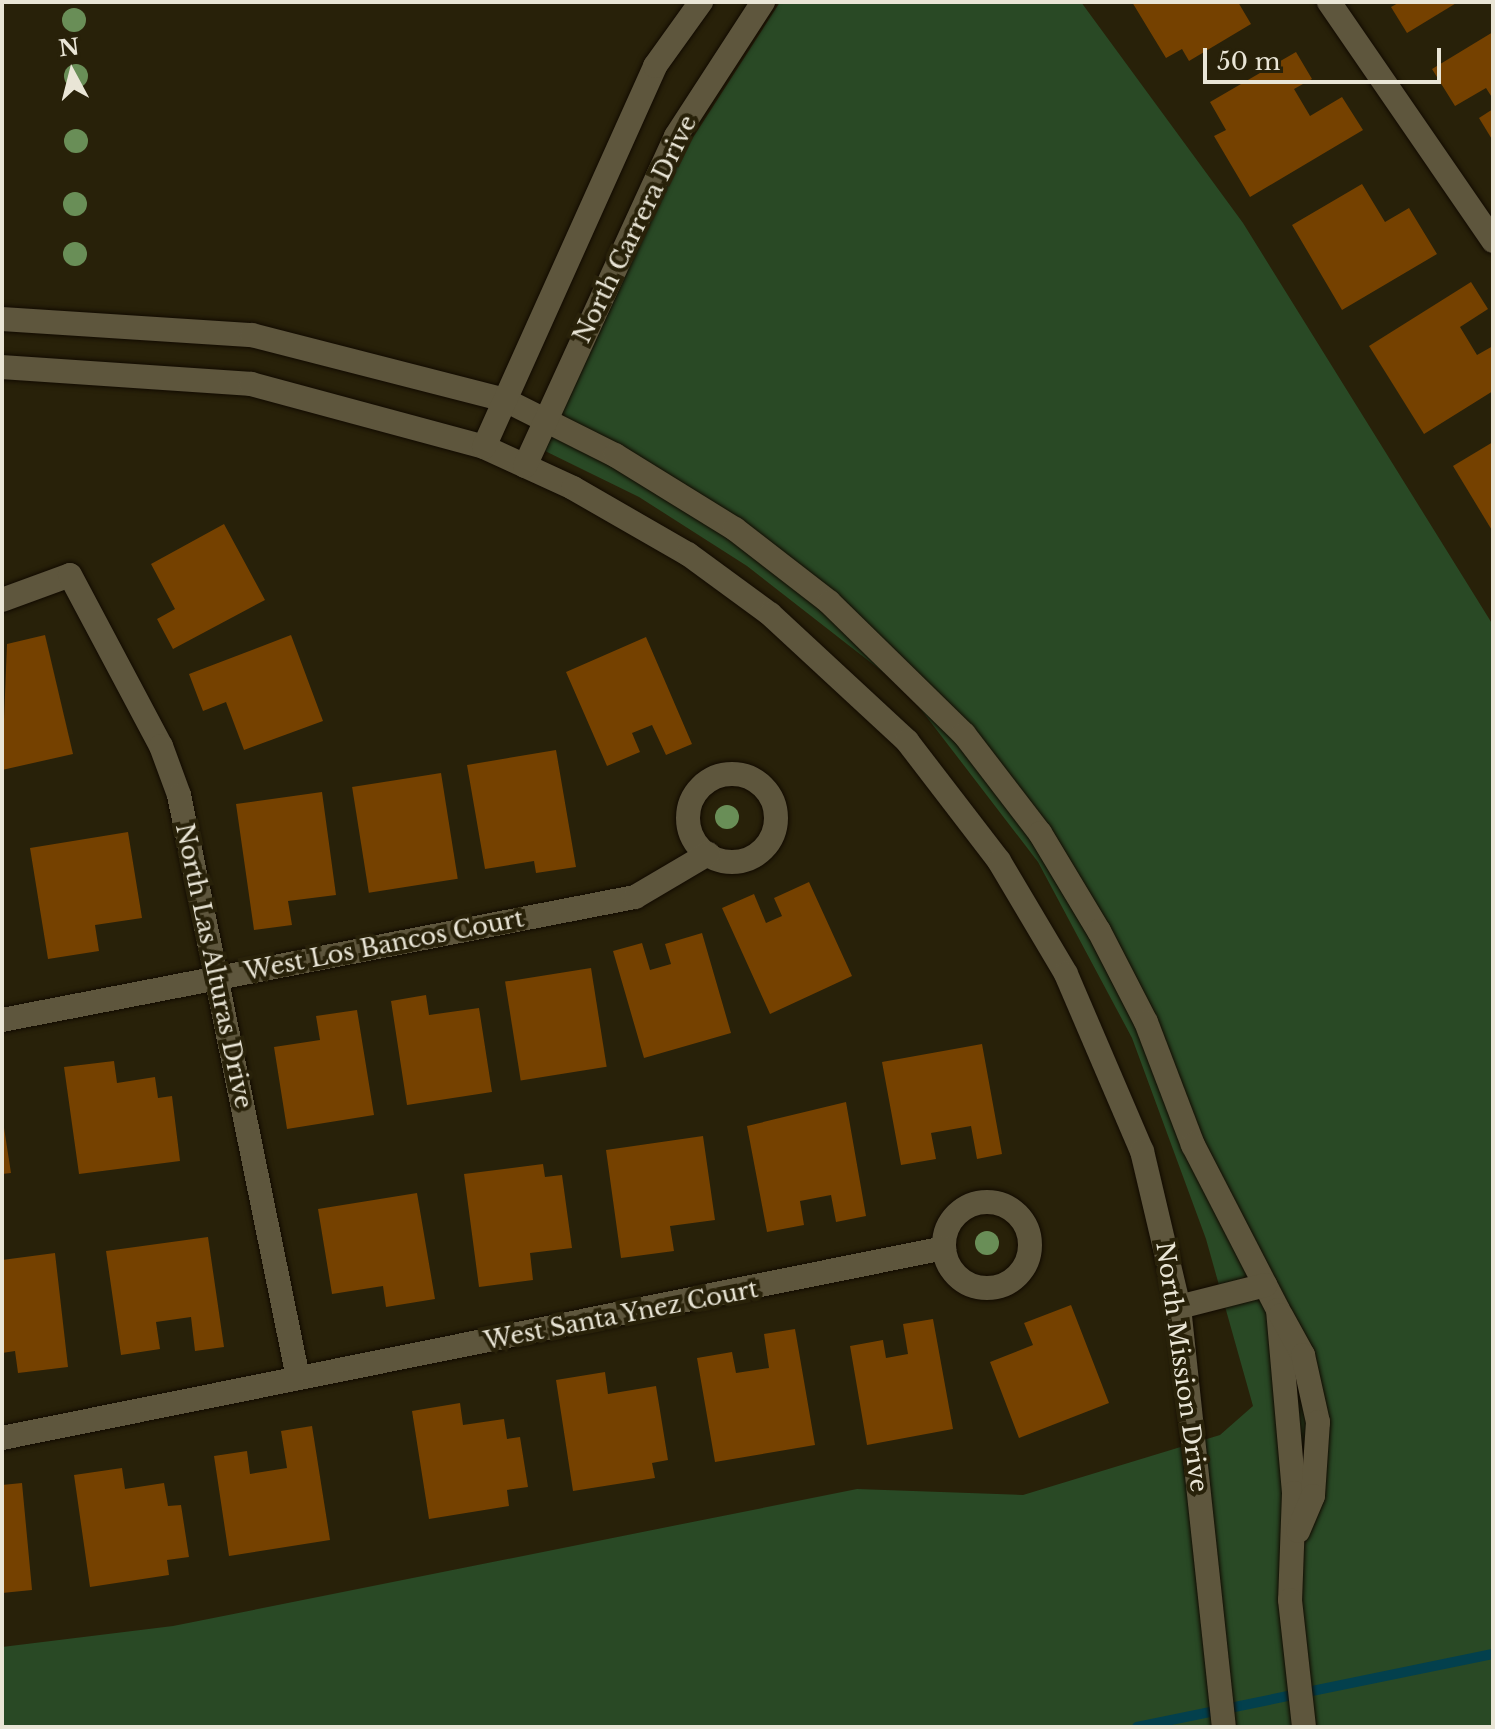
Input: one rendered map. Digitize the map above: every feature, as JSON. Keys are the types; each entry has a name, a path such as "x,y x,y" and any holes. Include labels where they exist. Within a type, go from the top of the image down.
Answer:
{"street":[{"name":"North Carrera Drive","path":"484,447 655,66 701,2"},
{"name":"North Carrera Drive","path":"525,466 676,136 763,2"},
{"path":"1329,2 1493,241"},
{"path":"2,319 252,335 505,400 545,419 782,564 964,734 1040,833 1099,931 1146,1022 1199,1158 1278,1310 1294,1493 1290,1600 1304,1727"},
{"name":"North Mission Drive","path":"2,367 251,384 484,447 644,527 770,614 855,689 951,792 1033,918 1100,1042 1142,1151 1179,1307 1224,1727"},
{"name":"North Las Alturas Drive","path":"2,600 70,575 161,746 217,977 298,1378"},
{"name":"West Los Bancos Court","path":"2,1020 635,897 708,854"},
{"name":"West Santa Ynez Court","path":"2,1438 944,1248"},
{"path":"1179,1307 1265,1285"}],"green space":[{"path":"780,2 1081,2 1243,223 1493,625 1493,1727 2,1727 2,1647 173,1626 857,1489 1023,1495 1220,1435 1253,1406 1206,1239 1132,1038 1038,862 906,690 747,566 639,497 543,450 669,175"}],"building":[{"path":"1132,2 1238,2 1251,24 1189,61 1182,49 1166,58"},
{"path":"1400,2 1458,2 1407,33 1391,7"},
{"path":"1493,32 1493,99 1486,88 1455,106 1432,69"},
{"path":"1296,52 1312,79 1294,89 1310,116 1342,97 1363,130 1250,197 1214,136 1226,130 1210,102"},
{"path":"1493,109 1493,141 1479,118"},
{"path":"1362,184 1385,222 1409,208 1437,254 1342,310 1292,225"},
{"path":"1471,282 1488,309 1460,327 1477,355 1493,346 1493,391 1424,434 1369,346"},
{"path":"1493,442 1493,532 1453,466"},
{"path":"224,524 265,600 173,649 157,619 175,609 151,564"},
{"path":"45,635 73,754 2,770 7,644"},
{"path":"291,635 323,721 244,750 226,702 203,711 189,674"},
{"path":"646,637 692,744 666,755 652,725 632,733 640,752 607,766 566,672"},
{"path":"556,750 576,867 536,873 534,861 485,869 467,765"},
{"path":"441,773 458,879 369,893 352,787"},
{"path":"322,792 336,895 288,901 292,925 254,930 236,804"},
{"path":"128,832 142,918 95,925 99,951 48,959 30,848"},
{"path":"809,882 852,976 770,1014 722,908 754,894 766,923 782,916 774,898"},
{"path":"702,933 731,1033 644,1058 613,951 642,943 650,970 671,964 665,944"},
{"path":"591,968 607,1067 521,1080 505,982"},
{"path":"426,995 429,1015 479,1008 492,1092 407,1105 391,1001"},
{"path":"357,1010 374,1115 287,1129 274,1047 320,1040 316,1016"},
{"path":"982,1044 1002,1154 977,1159 971,1126 931,1133 936,1159 901,1165 882,1062"},
{"path":"114,1061 117,1083 155,1077 158,1098 172,1096 180,1161 79,1174 64,1067"},
{"path":"846,1102 866,1216 836,1222 831,1195 800,1201 804,1225 767,1232 747,1126"},
{"path":"2,1115 11,1173 2,1174"},
{"path":"703,1136 715,1220 670,1226 674,1251 621,1258 606,1150"},
{"path":"543,1164 545,1177 562,1175 572,1248 530,1253 533,1280 479,1287 464,1174"},
{"path":"417,1193 435,1299 386,1307 383,1286 332,1294 318,1209"},
{"path":"208,1237 224,1347 195,1351 191,1317 156,1322 160,1349 121,1355 106,1251"},
{"path":"55,1253 68,1367 18,1373 15,1351 2,1353 2,1260"},
{"path":"1071,1305 1109,1403 1019,1438 990,1362 1033,1345 1024,1323"},
{"path":"933,1319 953,1429 867,1445 850,1346 883,1340 886,1358 908,1354 903,1324"},
{"path":"795,1329 815,1445 715,1462 697,1358 732,1352 736,1373 769,1368 764,1334"},
{"path":"605,1372 608,1394 656,1386 668,1460 652,1463 655,1478 573,1491 556,1380"},
{"path":"460,1403 463,1425 504,1419 507,1439 520,1437 528,1487 507,1490 509,1506 429,1519 412,1411"},
{"path":"312,1426 330,1540 229,1556 214,1456 247,1451 250,1474 287,1468 281,1431"},
{"path":"122,1468 125,1489 164,1483 168,1506 181,1505 189,1557 167,1560 169,1575 90,1587 74,1475"},
{"path":"22,1483 32,1590 2,1593 2,1485"}],"waterway":[{"path":"1137,1727 1493,1654"}]}
